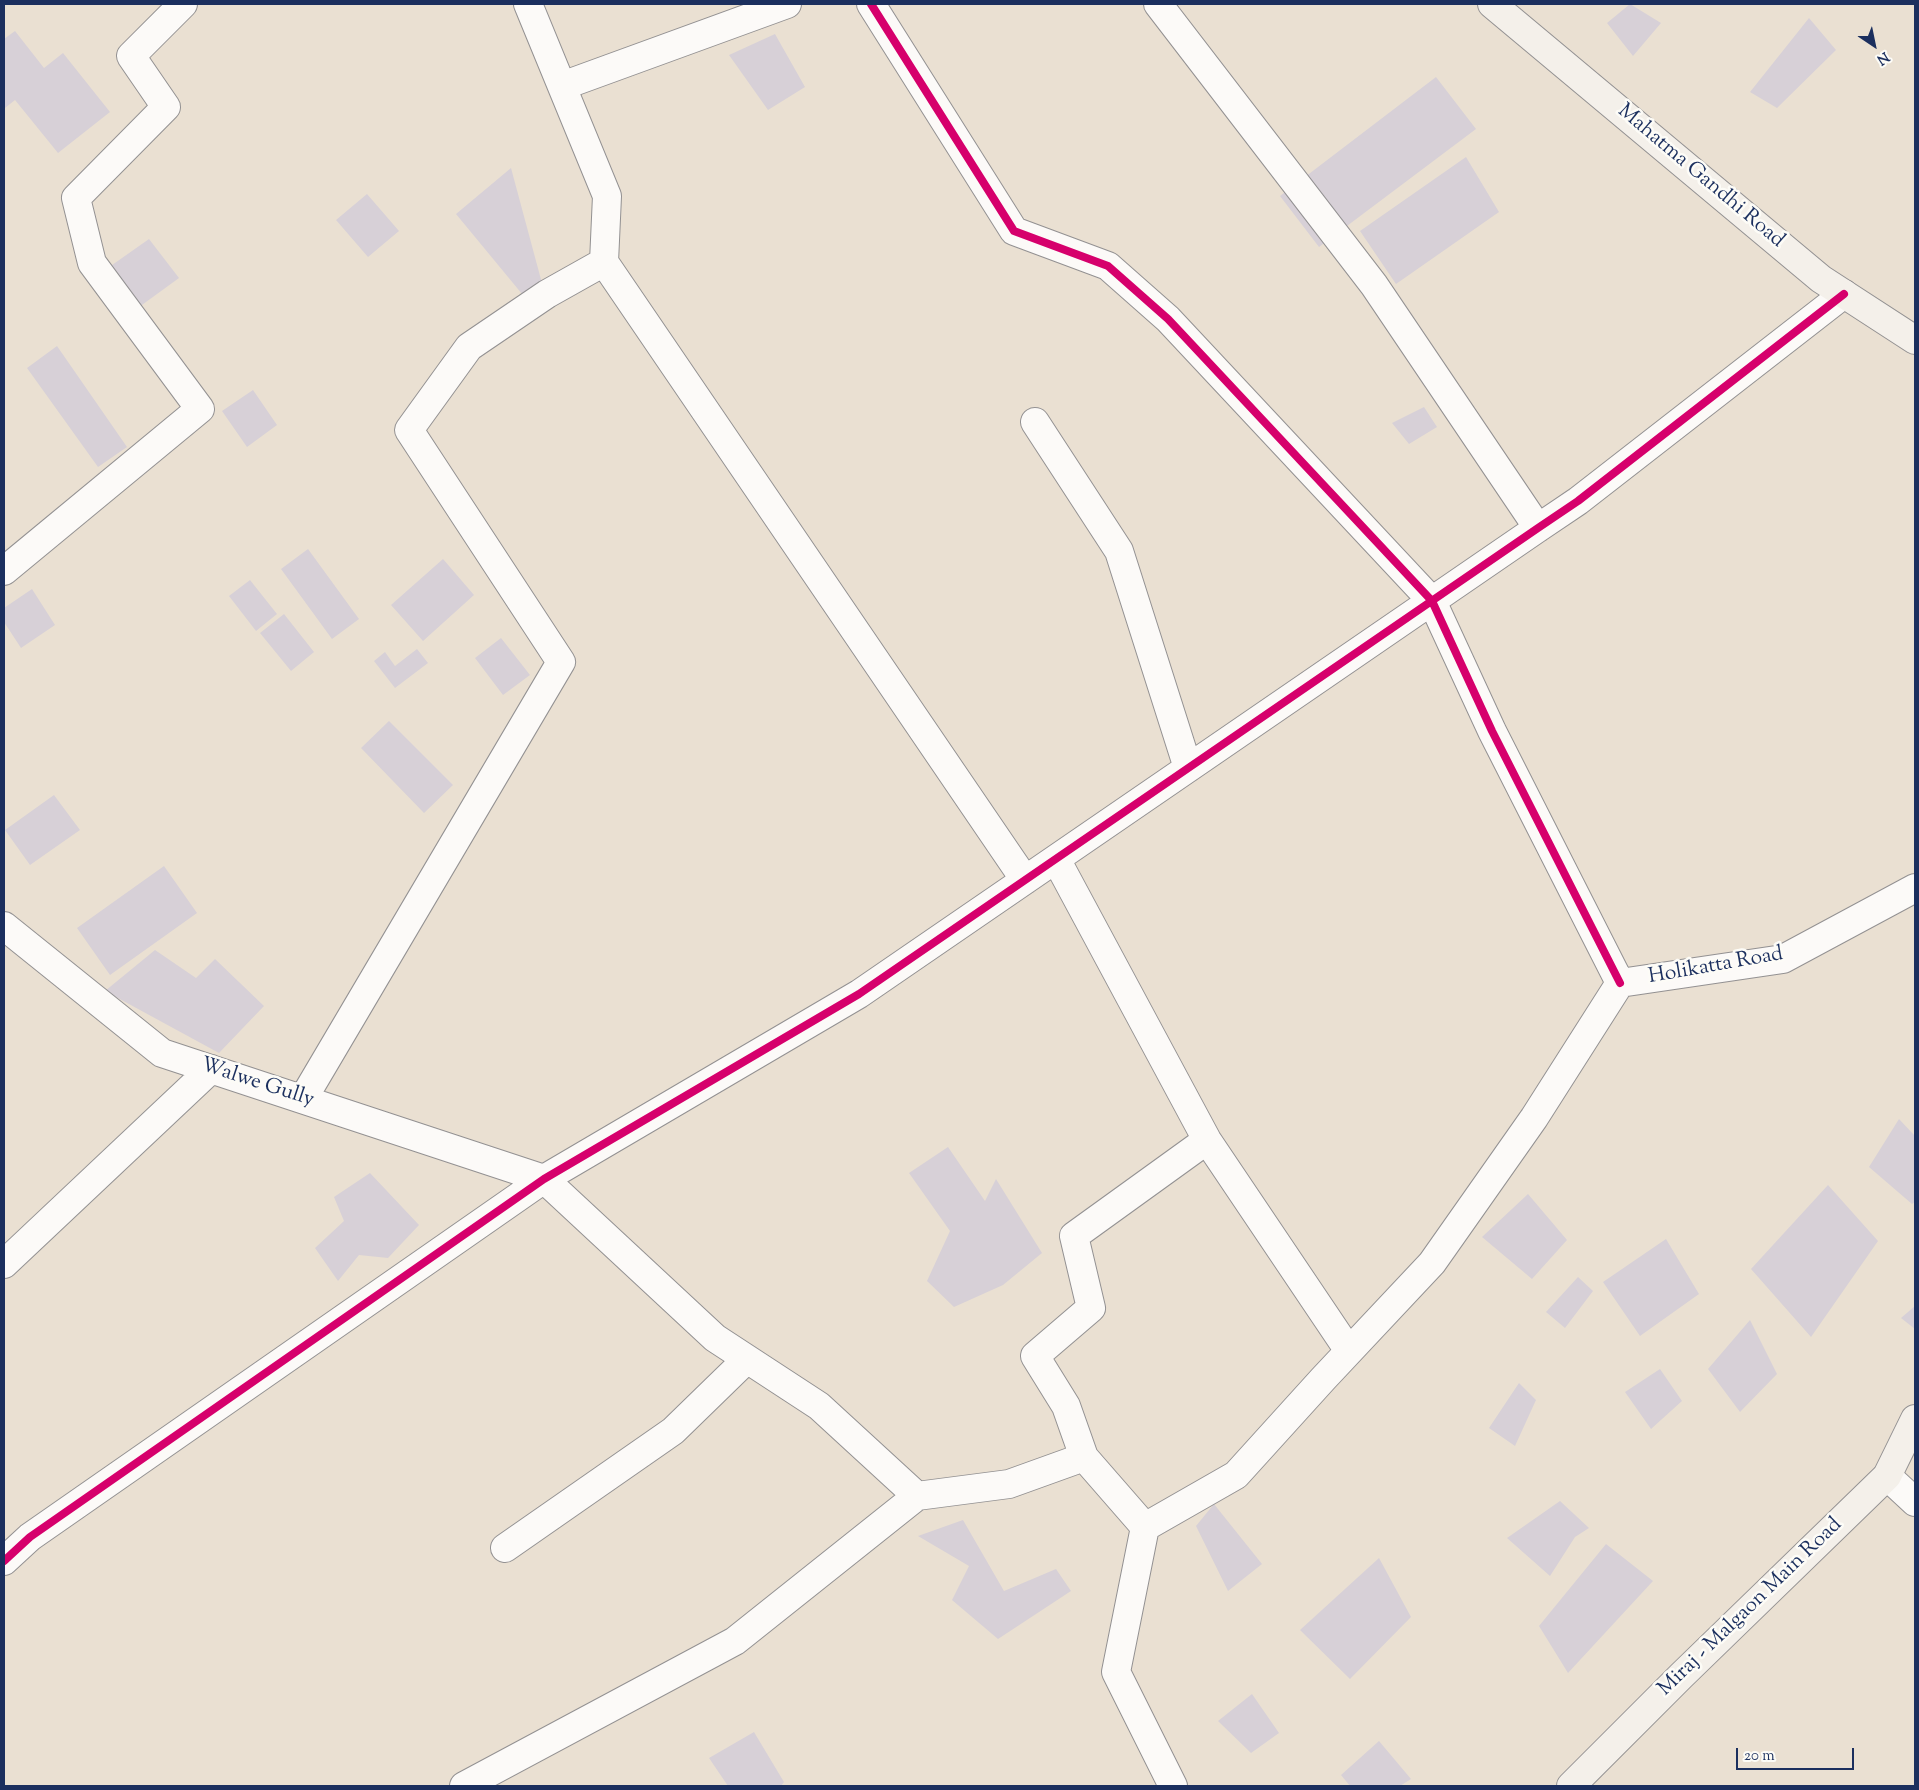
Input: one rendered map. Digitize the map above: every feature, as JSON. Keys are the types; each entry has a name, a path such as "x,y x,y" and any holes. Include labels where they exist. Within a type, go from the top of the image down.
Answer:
{"main road":[{"name":"Mahatma Gandhi Road","path":"1492,4 1820,279 1915,340"},
{"name":"Miraj - Malgaon Main Road","path":"1571,1786 1887,1476 1915,1419"}],"street":[{"path":"4,571 200,409 92,263 76,198 166,106 131,56 183,4"},
{"path":"528,4 607,196 604,262 1025,880"},
{"path":"562,86 787,4"},
{"path":"870,4 1014,231 1108,266 1168,319 1432,601 1492,731 1620,984 1534,1118 1432,1263 1236,1475 1145,1527 1116,1672 1173,1786"},
{"path":"1158,4 1374,286 1538,528"},
{"path":"303,1099 561,662 409,430 469,347 547,294 604,262"},
{"path":"4,1561 30,1537 544,1179 860,994 1432,601 1586,494 1844,294"},
{"path":"1035,422 1119,551 1135,607 1188,768"},
{"path":"1056,859 1207,1140 1349,1351"},
{"name":"Holikatta Road","path":"1620,984 1783,959 1915,888"},
{"name":"Walwe Gully","path":"4,926 162,1053 544,1179"},
{"path":"4,1264 211,1068"},
{"path":"1145,1527 1084,1457 1066,1406 1035,1356 1091,1308 1074,1236 1207,1140"},
{"path":"544,1179 714,1338 819,1406 918,1496"},
{"path":"505,1548 673,1431 747,1359"},
{"path":"464,1786 735,1641 918,1496 1008,1484 1084,1457"},
{"path":"1887,1476 1915,1502"}],"building":[{"path":"1630,4 1661,23 1633,56 1607,23"},
{"path":"1809,18 1836,50 1777,108 1750,92"},
{"path":"15,31 44,68 63,53 110,112 58,153 15,100 5,108 4,106 4,39"},
{"path":"775,34 805,87 768,110 729,55"},
{"path":"1436,77 1476,129 1319,247 1280,196"},
{"path":"1466,157 1499,212 1396,284 1360,231"},
{"path":"511,168 543,287 527,300 456,214"},
{"path":"367,194 399,231 368,257 336,220"},
{"path":"149,239 179,278 135,310 105,270"},
{"path":"57,346 127,447 98,467 27,368"},
{"path":"253,390 277,425 247,447 222,411"},
{"path":"1424,407 1437,427 1409,444 1392,423"},
{"path":"308,549 359,619 332,639 281,569"},
{"path":"443,559 474,595 423,641 391,605"},
{"path":"250,580 277,614 256,631 229,596"},
{"path":"32,589 55,625 21,648 4,622 4,608"},
{"path":"284,614 314,652 291,671 260,633"},
{"path":"501,638 530,675 503,695 475,658"},
{"path":"417,649 428,663 395,688 374,661 385,652 395,666"},
{"path":"389,721 453,785 424,813 361,748"},
{"path":"54,795 80,830 30,865 5,830"},
{"path":"164,866 197,913 110,975 77,928"},
{"path":"155,950 196,978 215,959 264,1006 219,1053 105,991"},
{"path":"1899,1119 1915,1136 1915,1202 1912,1204 1869,1167"},
{"path":"948,1147 985,1201 996,1179 1042,1253 1003,1285 954,1307 927,1281 950,1231 909,1173"},
{"path":"370,1173 419,1225 388,1258 359,1255 338,1281 315,1248 344,1221 334,1197"},
{"path":"1828,1185 1878,1241 1811,1337 1751,1269"},
{"path":"1528,1194 1567,1240 1532,1279 1482,1237"},
{"path":"1666,1239 1699,1294 1640,1336 1603,1282"},
{"path":"1578,1277 1593,1291 1565,1328 1546,1312"},
{"path":"1915,1306 1915,1329 1901,1318"},
{"path":"1750,1320 1777,1374 1740,1412 1708,1369"},
{"path":"1660,1369 1682,1401 1651,1429 1625,1392"},
{"path":"1519,1383 1536,1400 1515,1446 1489,1428"},
{"path":"1560,1501 1589,1528 1575,1537 1550,1576 1507,1538"},
{"path":"1214,1504 1262,1564 1228,1591 1196,1526"},
{"path":"963,1520 1004,1591 1056,1569 1071,1591 998,1639 952,1600 969,1566 918,1536"},
{"path":"1606,1544 1653,1581 1568,1673 1539,1626"},
{"path":"1379,1558 1411,1617 1350,1679 1300,1630"},
{"path":"1252,1694 1279,1733 1251,1753 1218,1721"},
{"path":"754,1732 784,1782 781,1786 728,1786 709,1758"},
{"path":"1379,1741 1411,1779 1400,1786 1350,1786 1341,1775"}],"cycle path":[{"path":"871,4 1014,231 1108,266 1168,319 1432,601 1492,731 1620,983"},
{"path":"4,1561 30,1537 544,1179 859,994 1578,501 1844,294"}]}
